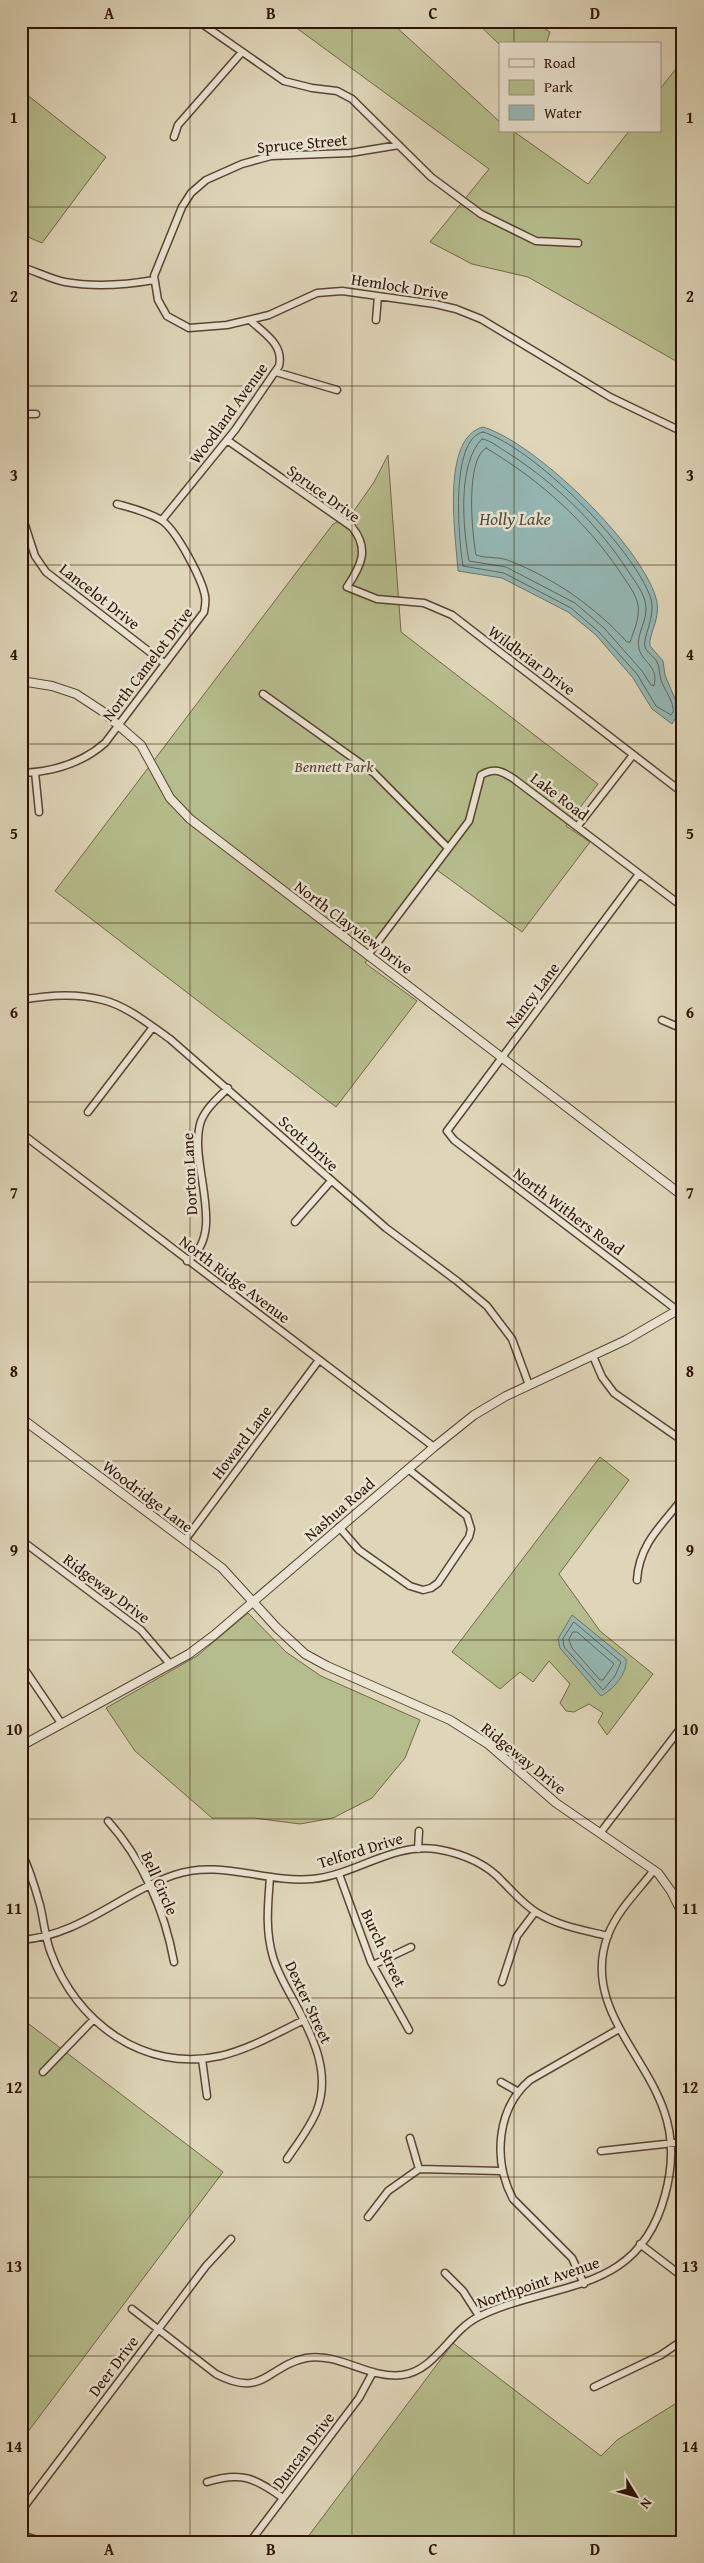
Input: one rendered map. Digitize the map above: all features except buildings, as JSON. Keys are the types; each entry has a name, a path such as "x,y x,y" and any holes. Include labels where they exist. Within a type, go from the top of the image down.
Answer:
{"street":[{"path":"198,21 284,81 312,88 337,90 352,99 431,177 492,221 536,241 578,243"},
{"path":"174,137 178,125 242,52"},
{"name":"Spruce Street","path":"154,280 159,260 182,208 191,194 206,180 242,164 262,158 350,153 399,145"},
{"path":"21,267 58,280 81,284 119,284 154,280 161,307 167,316 181,325 199,328 251,321"},
{"name":"Hemlock Drive","path":"251,321 317,294 342,291 425,302 468,313 610,397 683,432"},
{"path":"376,320 378,296"},
{"name":"Woodland Avenue","path":"162,520 228,440 276,372 281,357 277,346 251,321"},
{"path":"276,372 337,390"},
{"path":"21,414 36,414"},
{"name":"Spruce Drive","path":"228,440 346,522 358,534 362,544 362,563 347,588"},
{"path":"117,504 162,520"},
{"name":"Lancelot Drive","path":"21,513 35,556 46,572 164,663"},
{"name":"North Camelot Drive","path":"21,773 69,765 87,757 105,743 202,615 206,598 182,547 162,520"},
{"name":"Wildbriar Drive","path":"347,588 377,599 424,603 452,615 683,793"},
{"name":"North Clayview Drive","path":"21,681 76,694 102,710 141,745 170,798 190,819 683,1196"},
{"path":"264,694 374,773 448,848 368,955"},
{"path":"577,827 633,754"},
{"name":"Lake Road","path":"448,848 469,822 481,775 492,770 504,772 683,907"},
{"path":"35,772 40,812"},
{"name":"Nancy Lane","path":"447,1131 640,874"},
{"name":"Scott Drive","path":"21,1000 73,996 104,1000 153,1027 190,1054 386,1228 487,1306 512,1339 529,1385"},
{"path":"662,1020 683,1029"},
{"path":"88,1112 153,1027"},
{"name":"Dorton Lane","path":"187,1260 201,1249 206,1231 200,1156 200,1124 212,1105 228,1088"},
{"name":"North Withers Road","path":"447,1131 454,1140 680,1309"},
{"name":"North Ridge Avenue","path":"21,1133 434,1446"},
{"path":"296,1222 331,1181"},
{"name":"Nashua Road","path":"21,1746 170,1664 213,1636 434,1446 493,1403 626,1340 680,1309"},
{"path":"593,1356 602,1376 614,1393 683,1441"},
{"name":"Howard Lane","path":"185,1540 319,1360"},
{"name":"Woodridge Lane","path":"21,1418 222,1568 254,1601"},
{"path":"339,1527 360,1550 410,1586 422,1590 435,1586 469,1537 470,1524 467,1516 408,1468"},
{"path":"637,1580 638,1562 645,1546 683,1498"},
{"name":"Ridgeway Drive","path":"21,1540 141,1630 170,1664"},
{"name":"Ridgeway Drive","path":"254,1601 277,1628 305,1654 327,1666 450,1720 477,1736 556,1803 654,1870 671,1891 683,1915"},
{"path":"21,1664 61,1723"},
{"path":"601,1832 683,1726"},
{"name":"Bell Circle","path":"108,1821 135,1857 149,1886 168,1934 174,1962"},
{"path":"418,1848 419,1831"},
{"name":"Telford Drive","path":"21,1940 46,1935 86,1921 149,1886 175,1875 200,1869 227,1869 270,1877 300,1880 339,1874 386,1854 418,1848 446,1851 480,1864 500,1878 521,1901 535,1912 558,1923 608,1936"},
{"path":"21,1851 40,1904 50,1951 66,1984 94,2020 118,2039 146,2052 171,2057 202,2059 237,2051 304,2020"},
{"name":"Northpoint Avenue","path":"132,2309 216,2374 228,2380 241,2383 267,2379 298,2360 319,2357 389,2375 416,2371 426,2365 461,2327 479,2316 584,2284 616,2267 640,2244 657,2218 664,2198 672,2159 672,2143 664,2110 606,2002 602,1976 602,1956 608,1936 618,1916 654,1870"},
{"name":"Burch Street","path":"339,1874 359,1932 373,1965 409,2030"},
{"name":"Dexter Street","path":"270,1877 269,1942 276,1966 304,2020 318,2054 321,2093 316,2112 287,2159"},
{"path":"502,1982 515,1941 535,1912"},
{"path":"373,1965 412,1947"},
{"path":"44,2072 94,2020"},
{"path":"584,2284 572,2258 513,2199 501,2171 504,2121 509,2104 517,2091 549,2068 619,2029"},
{"path":"202,2059 207,2096"},
{"path":"501,2082 517,2091"},
{"path":"410,2138 419,2169"},
{"path":"601,2152 683,2142"},
{"path":"368,2217 388,2191 419,2169 501,2171"},
{"name":"Deer Drive","path":"21,2511 206,2266 230,2239"},
{"path":"640,2244 683,2277"},
{"path":"445,2273 463,2291 479,2316"},
{"path":"594,2387 661,2354 683,2340"},
{"name":"Duncan Drive","path":"253,2541 283,2498 359,2398 373,2372"},
{"path":"207,2482 228,2476 238,2476 262,2484 283,2498"},
{"path":"21,2535 44,2542"}],"green space":[{"path":"287,21 396,21 393,24 499,121 499,132 514,132 588,184 628,132 662,132 662,86 683,60 683,365 528,277 472,264 430,242 489,169"},
{"path":"475,21 533,21 550,32 547,42 499,42 499,44"},
{"path":"21,90 106,157 42,243 21,234"},
{"name":"Bennett Park","path":"388,455 401,632 598,784 566,826 590,842 522,932 437,870 365,963 417,1001 336,1107 55,891 333,524 351,515 374,482"},
{"path":"600,1457 629,1480 559,1574 600,1631 653,1674 607,1735 598,1722 603,1713 589,1704 574,1712 566,1711 560,1703 570,1684 549,1661 533,1682 520,1672 500,1689 452,1652"},
{"path":"248,1613 286,1652 321,1676 420,1720 405,1758 372,1798 333,1818 300,1824 254,1818 212,1818 135,1751 106,1708 197,1656"},
{"path":"21,2018 223,2172 21,2441"},
{"path":"453,2343 601,2456 617,2440 683,2399 683,2542 304,2542"}],"water":[{"name":"Holly Lake","path":"483,427 505,437 557,474 608,524 630,551 646,576 656,598 657,605 650,646 663,661 665,675 678,706 678,714 672,724 652,709 633,678 596,635 568,612 502,578 458,571 454,514 456,469 461,450 469,435"},
{"path":"572,1615 626,1659 625,1670 619,1680 601,1696 560,1648 558,1639"}]}
